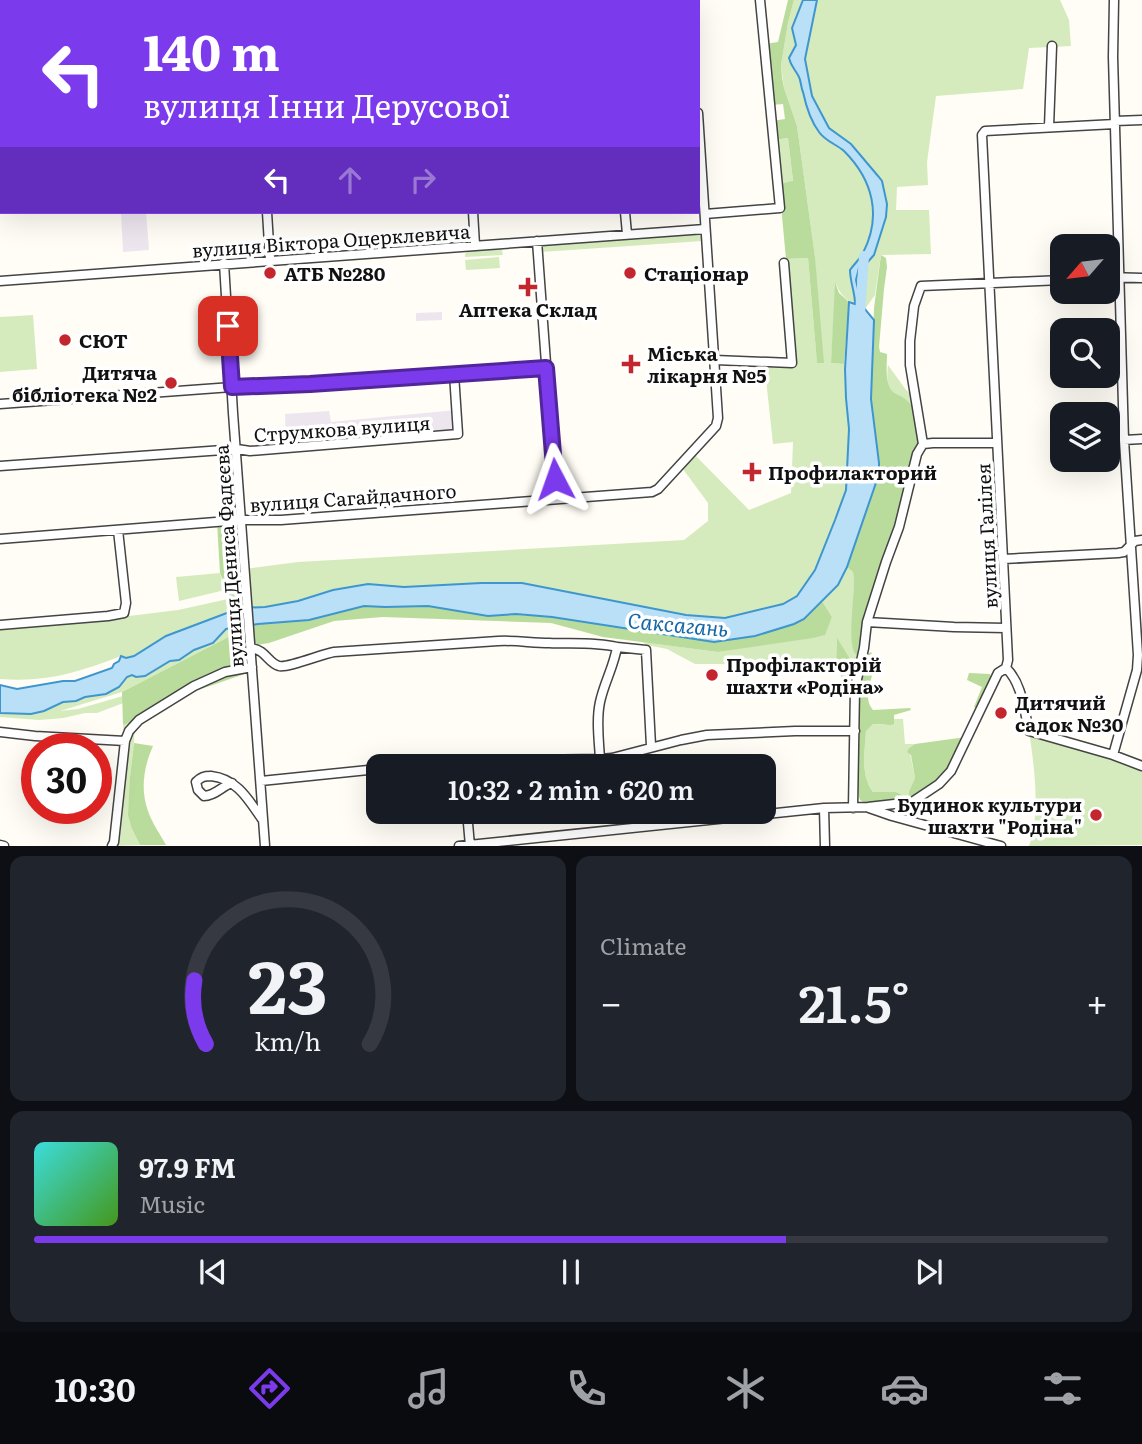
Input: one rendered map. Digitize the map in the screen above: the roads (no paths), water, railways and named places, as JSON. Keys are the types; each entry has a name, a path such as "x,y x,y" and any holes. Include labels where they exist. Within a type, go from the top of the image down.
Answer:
{"street":[{"path":"705,214 780,208 760,0"},
{"path":"1114,0 1118,234"},
{"path":"1052,46 1049,127 1142,120"},
{"name":"вулиця Галілея","path":"1006,668 1008,660 982,135 985,131 1049,127"},
{"name":"вулиця Сагайдачного","path":"0,539 652,492 658,489 718,423 700,142"},
{"path":"267,214 270,260"},
{"path":"473,214 475,245"},
{"path":"625,214 627,234"},
{"name":"вулиця Віктора Оцерклевича","path":"0,281 705,229"},
{"path":"537,241 556,499"},
{"name":"вулиця Дениса Фадєєва","path":"224,263 265,845"},
{"path":"715,360 792,363 783,263"},
{"path":"1120,278 1142,278"},
{"path":"853,808 855,688 867,622 899,527 917,454 923,444 910,365 914,306 920,286 1050,280"},
{"path":"1113,755 1137,670 1138,654 1124,440 1120,304"},
{"path":"0,404 546,368"},
{"name":"Струмкова вулиця","path":"0,466 458,435 454,374"},
{"path":"1124,440 1142,439"},
{"name":"вулиця Галілея","path":"923,444 997,443"},
{"path":"0,625 124,613 126,603 118,530"},
{"path":"1003,559 1118,553 1124,552 1135,541 1142,540"},
{"name":"вулиця Галілея","path":"867,622 1006,628"},
{"path":"251,647 275,664 285,666 334,652 518,640 604,644 646,650 651,746"},
{"path":"600,754 600,699 617,647"},
{"path":"112,845 125,741 129,731 139,720 194,686 225,672 253,667"},
{"path":"459,845 824,808 912,802 939,784 951,771 998,673 1006,668 1012,673 1018,686 1030,731 1142,766"},
{"path":"625,754 708,735 855,731"},
{"path":"0,732 125,741"},
{"path":"261,781 366,770"},
{"path":"232,783 239,787 264,822"},
{"path":"868,807 1000,845"},
{"path":"824,808 825,845"},
{"path":"468,824 470,845"}],"water":[{"path":"803,0 817,0 805,59 812,96 829,128 851,144 882,181 887,204 886,217 874,255 859,268 856,280 862,308 874,320 871,399 879,474 847,567 838,585 804,619 755,636 714,642 552,617 516,614 488,616 428,606 364,606 309,620 226,629 213,643 194,650 179,660 170,661 145,676 127,677 119,687 106,694 63,702 31,714 0,713 0,685 17,689 75,681 112,668 121,656 134,656 166,636 240,608 298,601 333,590 368,584 404,587 522,583 686,615 725,618 783,604 797,596 815,570 846,490 849,429 845,369 849,302 855,304 850,270 862,255 869,239 873,212 868,186 854,162 844,151 824,138 813,123 800,79 789,58 796,45 792,28"}],"waterway":[{"name":"Саксагань","path":"860,314 864,256"}],"place":[{"name":"АТБ №280","path":"270,273"},
{"name":"Стаціонар","path":"630,273"},
{"name":"Аптека Склад","path":"528,287"},
{"name":"СЮТ","path":"65,340"},
{"name":"Міська лікарня №5","path":"631,364"},
{"name":"Дитяча бібліотека №2","path":"171,383"},
{"name":"Профилакторий","path":"752,472"},
{"name":"Профілакторій шахти «Родіна»","path":"712,675"},
{"name":"Дитячий садок №30","path":"1001,713"},
{"name":"Будинок культури шахти \"Родіна\"","path":"1096,815"}]}
